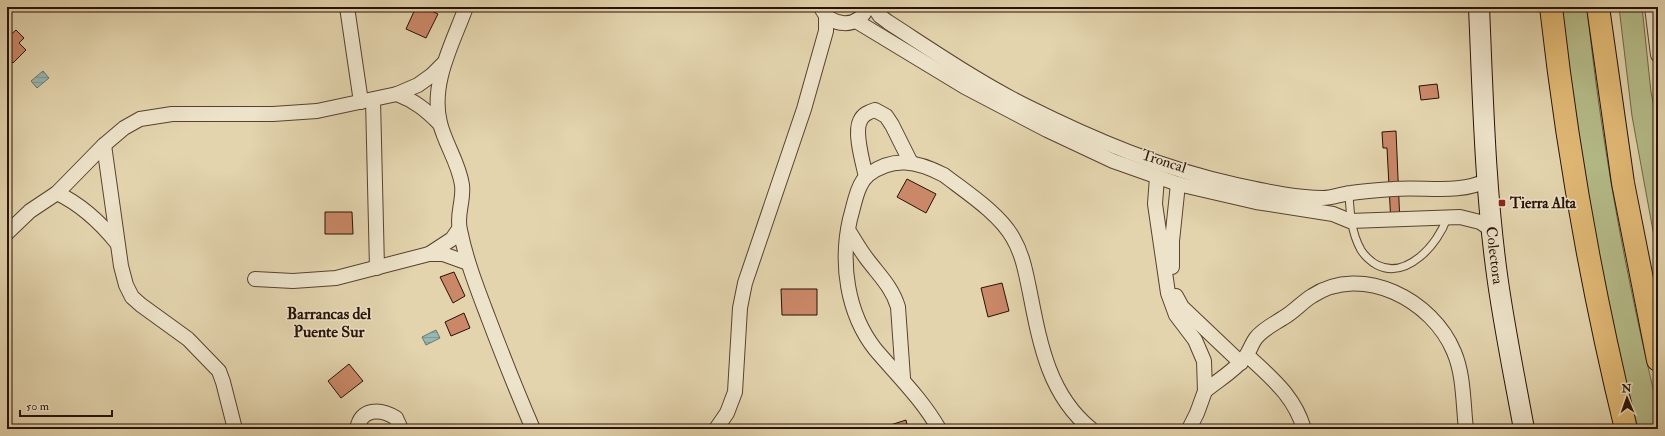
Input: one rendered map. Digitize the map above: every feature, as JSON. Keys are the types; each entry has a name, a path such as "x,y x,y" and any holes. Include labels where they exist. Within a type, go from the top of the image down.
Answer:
{"highway":[{"path":"1551,7 1579,201 1603,330 1626,429"},
{"path":"1598,7 1623,183 1658,360"}],"main road":[{"name":"Colectora","path":"1479,7 1492,230 1498,282 1524,429"}],"street":[{"path":"347,7 367,101 377,268"},
{"path":"466,7 443,64 437,108 440,124 461,178 463,187 458,218 459,229 468,263 516,389 533,429"},
{"path":"820,49 842,24 856,21 862,16 867,7"},
{"name":"Troncal","path":"874,7 880,16 888,22 961,69 1025,106 1149,161 1205,178 1274,194 1324,198 1349,193 1395,189 1470,187 1488,180"},
{"path":"1652,7 1658,54"},
{"path":"824,12 842,24"},
{"path":"716,429 727,413 735,392 740,308 745,283 804,109 826,31 824,12"},
{"name":"Troncal","path":"856,21 965,87 1003,108 1113,161 1178,184 1256,202 1333,214 1350,220 1460,217 1480,222 1492,230"},
{"path":"7,232 30,211 57,193 104,145 124,128 140,119 153,116 317,111 397,94 418,85 432,76 443,64"},
{"path":"397,94 424,108 440,124"},
{"path":"866,177 858,133 860,121 866,113 875,110 886,116 911,163"},
{"path":"104,145 117,243 126,285 132,297 188,339 210,361 223,382 234,427"},
{"path":"939,429 902,378 875,348 861,326 851,302 846,268 848,230 858,192 866,177 881,166 894,162 911,163 933,169 944,175 1005,226 1013,238 1024,265 1041,348 1053,380 1061,396 1072,411 1091,429"},
{"path":"1157,177 1155,204 1168,293 1176,315 1201,350 1204,365 1205,391 1189,429"},
{"path":"1178,184 1172,241 1174,292 1182,307 1289,396 1296,408 1304,429"},
{"path":"57,193 82,207 102,225 117,243"},
{"path":"429,254 452,239 459,229"},
{"path":"848,230 867,258 891,288 895,298 898,307 902,378"},
{"path":"255,279 293,281 336,278 429,254 443,254 468,263"},
{"path":"1205,391 1244,359 1256,337 1289,315 1311,296 1323,290 1341,285 1360,284 1382,286 1408,299 1437,325 1446,336 1458,362 1466,429"},
{"path":"357,429 359,420 363,415 380,411 396,418 401,429"}],"lane":[{"path":"1349,193 1350,220 1362,251 1373,263 1385,269 1401,267 1413,263 1426,252 1443,230 1447,218"}],"green space":[{"path":"1562,7 1587,7 1607,159 1635,310 1658,409 1658,429 1638,429 1613,325 1592,219 1568,60"},
{"path":"1619,7 1642,7 1651,92 1658,126 1658,258 1632,116"}],"water":[{"path":"43,71 49,78 37,88 31,81"},
{"path":"436,330 440,338 426,345 422,337"}],"building":[{"path":"416,7 423,7 438,14 426,38 406,29"},
{"path":"16,30 24,38 19,43 26,50 13,63 7,57 7,38"},
{"path":"1437,84 1439,98 1421,100 1419,86"},
{"path":"1396,131 1400,224 1391,224 1387,148 1383,148 1382,132"},
{"path":"907,179 936,194 926,213 897,197"},
{"path":"325,212 352,212 353,234 325,234"},
{"path":"454,272 465,296 453,303 440,277"},
{"path":"1002,283 1009,311 988,317 981,288"},
{"path":"781,289 817,289 817,315 782,315"},
{"path":"464,313 470,328 451,336 445,322"},
{"path":"349,364 363,381 341,398 328,381"},
{"path":"906,420 908,429 881,429 881,428"}],"place":[{"name":"Tierra Alta","path":"1502,203"}],"district":[{"name":"Barrancas del Puente Sur","path":"329,322"}]}
